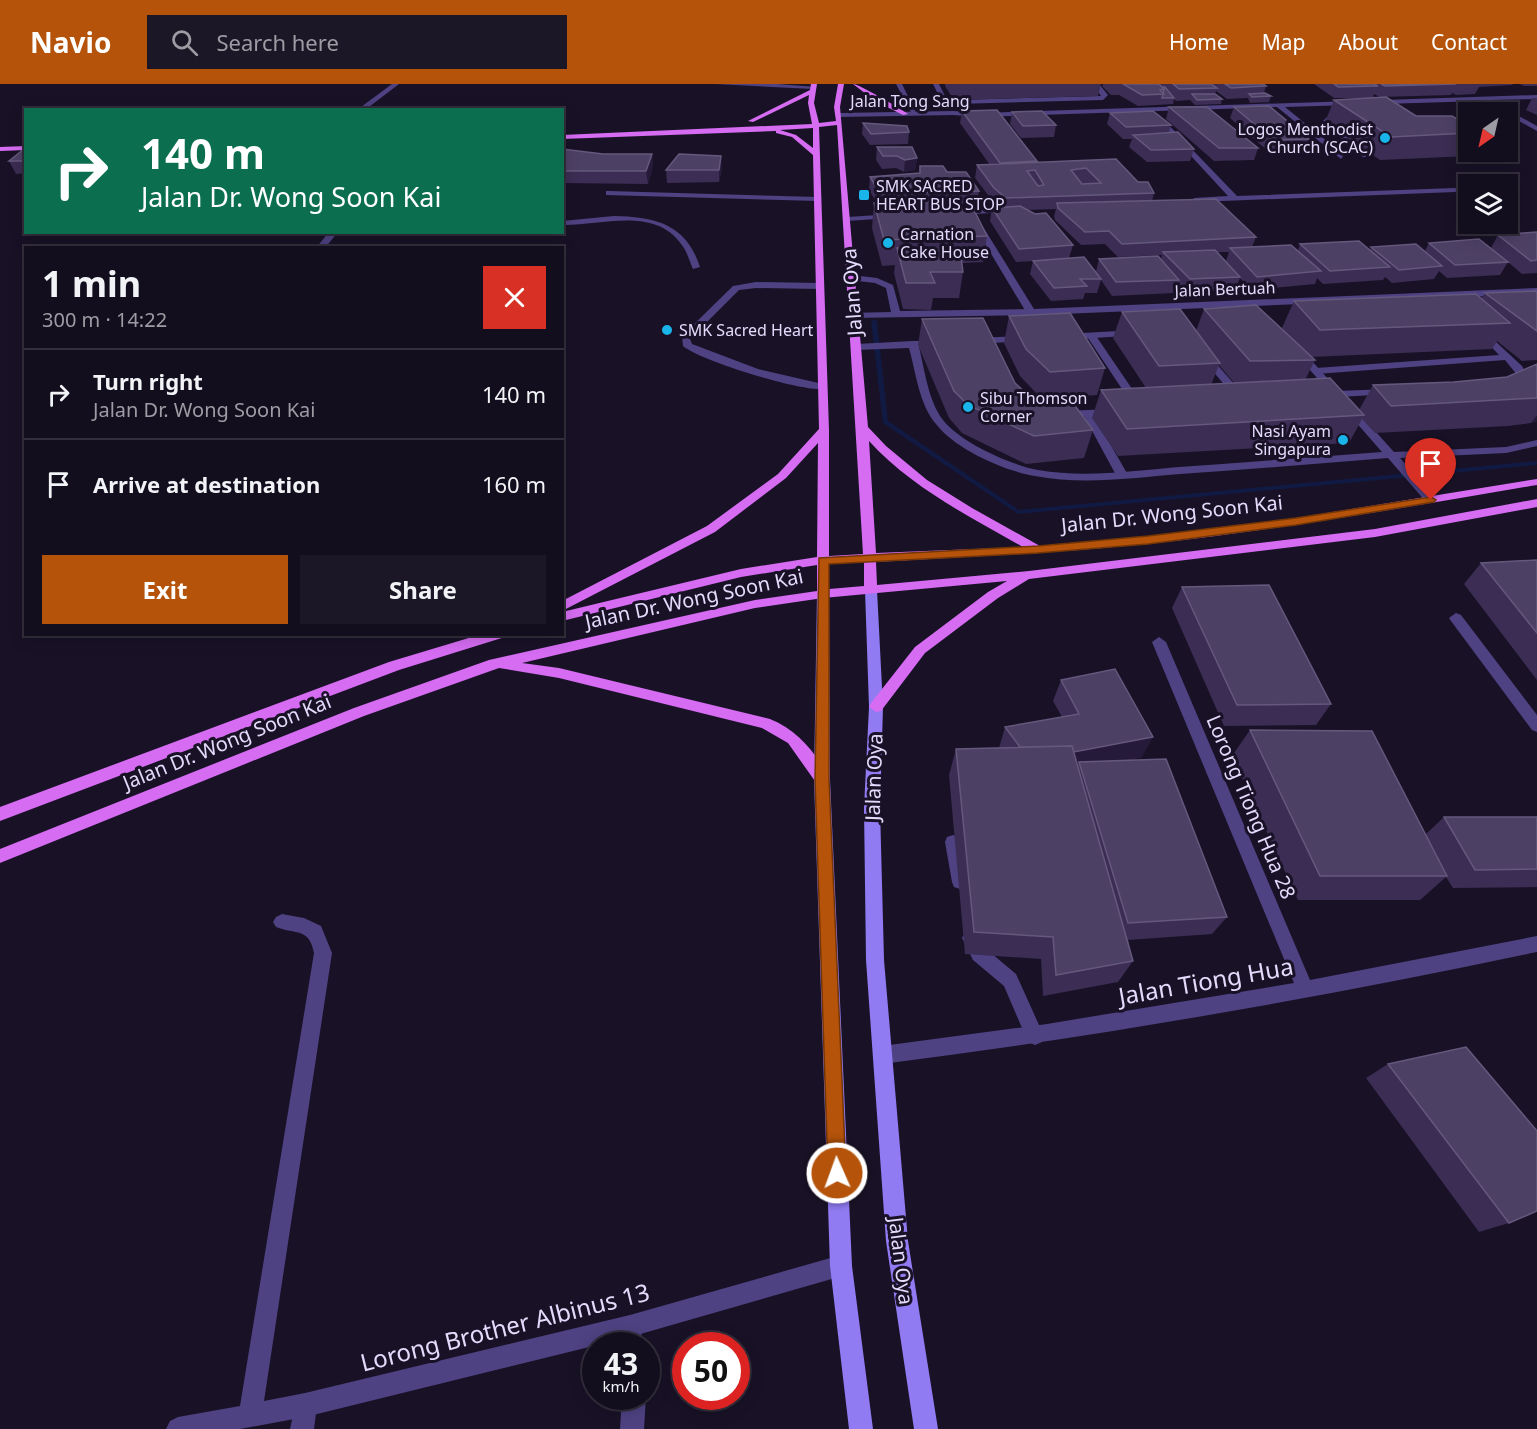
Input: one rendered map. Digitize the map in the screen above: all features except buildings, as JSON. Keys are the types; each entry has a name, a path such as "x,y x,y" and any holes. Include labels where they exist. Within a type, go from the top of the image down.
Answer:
{"main road":[{"name":"Jalan Oya","path":"841,84 837,107 840,119 853,315 864,429 876,707 872,819 875,960 897,1241 926,1429"},
{"path":"856,84 877,100 905,114"},
{"path":"751,121 786,106 813,87"},
{"name":"Jalan Oya","path":"813,87 824,430 822,780 841,1266 861,1429"},
{"path":"564,137 742,130 840,119"},
{"path":"564,129 751,121 814,122"},
{"path":"742,130 789,134 816,154"},
{"path":"0,141 24,141"},
{"path":"0,149 24,148"},
{"path":"864,429 883,452 933,489 1038,550"},
{"path":"564,606 711,529 782,476 824,430"},
{"name":"Jalan Dr. Wong Soon Kai","path":"564,617 741,573 823,560 1038,550 1148,540 1296,522 1537,482"},
{"name":"Jalan Dr. Wong Soon Kai","path":"0,856 359,712 494,664 755,604 823,594 1029,575 1375,533 1537,503"},
{"path":"876,707 920,650 993,596 1029,575"},
{"name":"Jalan Dr. Wong Soon Kai","path":"0,814 394,666 493,636"},
{"path":"494,664 559,673 765,723 795,738 822,780"}],"street":[{"path":"363,108 396,84"},
{"path":"718,84 813,87"},
{"path":"899,84 915,114"},
{"path":"936,84 944,99 956,102 1103,98 1105,95 1096,84"},
{"name":"Jalan Tong Sang","path":"840,119 905,114 981,115 1537,97"},
{"path":"1483,99 1537,129"},
{"path":"1377,102 1385,108"},
{"path":"1278,105 1341,157"},
{"path":"1150,110 1235,198"},
{"name":"Jalan Tong Sang","path":"840,119 948,119 981,115"},
{"path":"1346,116 1329,117 1325,122 1366,155"},
{"path":"1189,201 1455,190"},
{"path":"609,193 818,199"},
{"path":"947,213 1016,210"},
{"path":"970,212 1041,329"},
{"path":"847,219 903,216"},
{"path":"564,223 622,219 659,224 675,231 689,245 696,267"},
{"path":"322,246 332,234"},
{"path":"852,278 878,281 890,287 896,314"},
{"path":"820,286 756,285 736,288 685,338 685,342 688,346 742,369 780,380 823,387"},
{"name":"Jalan Bertuah","path":"853,315 1031,312 1537,291"},
{"path":"1350,299 1357,306"},
{"path":"1468,319 1508,357 1527,379 1512,385 1500,386"},
{"path":"1058,337 1149,332"},
{"path":"1047,413 1088,414 1136,410 1091,335"},
{"path":"968,342 1035,338"},
{"path":"990,340 996,351"},
{"path":"1289,341 1431,500"},
{"path":"856,347 935,343"},
{"path":"913,344 929,404 940,423 960,440 993,459 1035,473 1073,477 1122,475 1390,455 1506,450 1537,443"},
{"path":"1199,349 1237,394 1236,400 1226,404"},
{"path":"1316,371 1508,357"},
{"path":"1337,394 1395,391"},
{"path":"1088,414 1122,475"},
{"path":"1456,618 1537,726"},
{"name":"Lorong Tiong Hua 28","path":"1159,642 1305,989"},
{"path":"953,842 963,897"},
{"path":"968,918 972,940 979,954 1010,980 1035,1036"},
{"path":"250,1414 323,953 318,934 314,929 282,922"},
{"name":"Jalan Tiong Hua","path":"882,1055 1035,1036 1305,989 1537,944"},
{"name":"Lorong Brother Albinus 13","path":"643,1332 841,1266"},
{"name":"Lorong Brother Albinus 13","path":"178,1429 305,1405 582,1346"},
{"path":"302,1429 305,1405"},
{"path":"632,1429 633,1410"}],"waterway":[{"path":"874,321 885,422 1018,512 1537,463"}],"place":[{"name":"Logos Menthodist Church (SCAC)","path":"1385,138"},
{"name":"SMK SACRED HEART BUS STOP","path":"864,195"},
{"name":"Carnation Cake House","path":"888,243"},
{"name":"SMK Sacred Heart","path":"667,330"},
{"name":"Sibu Thomson Corner","path":"968,407"},
{"name":"Nasi Ayam Singapura","path":"1343,440"}],"route":[{"path":"837,1173 822,780 823,560 1038,550 1148,540 1296,522 1431,500"}]}
